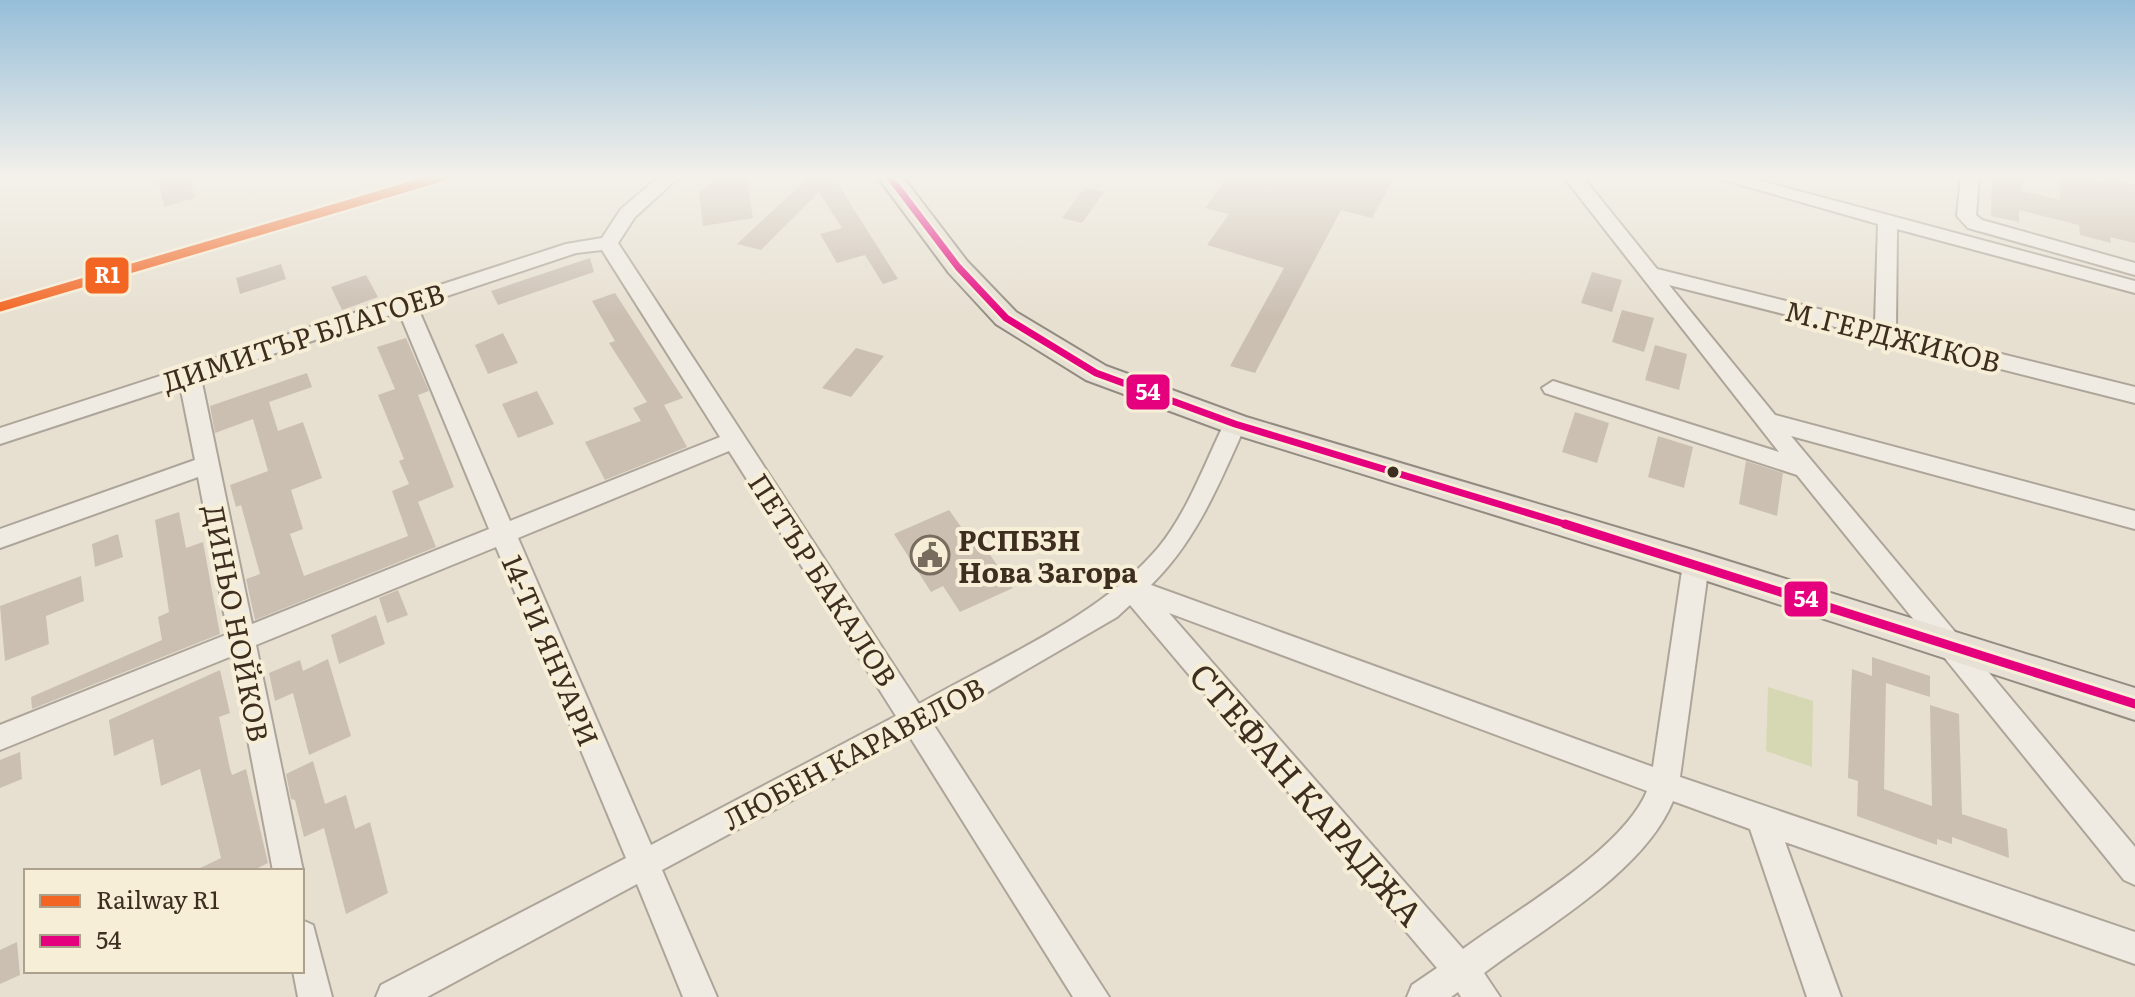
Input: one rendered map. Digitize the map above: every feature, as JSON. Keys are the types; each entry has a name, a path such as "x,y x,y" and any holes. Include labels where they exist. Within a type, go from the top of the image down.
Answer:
{"main road":[{"path":"924,223 958,267 1006,318 1096,373 1235,424 1696,564 2135,704"}],"street":[{"path":"608,243 622,223"},
{"path":"1610,223 1766,421 2135,870"},
{"path":"1885,333 1888,223"},
{"path":"1894,223 2135,287"},
{"path":"1973,223 2135,269"},
{"name":"ДИМИТЪР БЛАГОЕВ","path":"0,436 573,248 608,243"},
{"name":"ПЕТЪР БАКАЛОВ","path":"608,243 1092,997"},
{"name":"М.ГЕРДЖИКОВ","path":"1651,274 2135,395"},
{"name":"14-ТИ ЯНУАРИ","path":"405,302 700,997"},
{"name":"ДИНЬО НОЙКОВ","path":"189,374 288,869"},
{"path":"1553,388 1805,469"},
{"path":"1766,421 2135,520"},
{"name":"ЛЮБЕН КАРАВЕЛОВ","path":"393,997 914,721 1108,610 1167,554 1196,507 1235,424"},
{"path":"0,738 734,440"},
{"path":"0,539 207,465"},
{"path":"1424,997 1624,850 1652,815 1665,783 1696,564"},
{"path":"1133,589 1762,820 2135,948"},
{"name":"СТЕФАН КАРАДЖА","path":"1133,589 1483,997"},
{"path":"1762,820 1824,997"},
{"path":"304,945 315,997"}],"green space":[{"path":"1768,687 1813,701 1812,767 1766,751"}],"building":[{"path":"760,223 788,223 761,250 737,244"},
{"path":"839,223 862,223 898,279 883,284 865,255 837,263 820,234 842,228"},
{"path":"1223,223 1334,223 1255,373 1230,366 1284,268 1207,245"},
{"path":"2069,223 2135,223 2135,243 2110,237 2111,243 2080,235 2079,225"},
{"path":"590,258 594,272 498,305 491,291"},
{"path":"281,264 286,279 240,294 236,278"},
{"path":"1592,272 1622,280 1612,312 1581,303"},
{"path":"366,275 378,297 342,310 331,287"},
{"path":"615,293 683,398 664,405 687,447 605,480 585,442 641,421 633,408 647,402 609,343 615,341 592,301"},
{"path":"1622,310 1654,318 1644,352 1612,342"},
{"path":"503,333 518,363 488,374 475,345"},
{"path":"406,338 429,391 418,395 454,487 418,502 436,547 255,620 246,579 260,574 241,505 236,507 230,485 268,471 253,419 215,433 210,406 307,373 312,387 269,402 278,431 303,422 322,478 291,490 303,529 290,534 304,576 408,536 392,491 409,484 399,461 404,459 378,395 395,389 377,347"},
{"path":"1655,345 1687,354 1679,390 1645,380"},
{"path":"856,348 884,356 851,397 822,388"},
{"path":"537,391 554,424 518,438 502,404"},
{"path":"1575,412 1609,423 1597,463 1562,452"},
{"path":"1658,436 1693,447 1684,488 1648,477"},
{"path":"1746,461 1783,473 1777,516 1739,504"},
{"name":"РСПБЗН Нова Загора","path":"949,510 979,552 986,549 1013,588 960,612 943,586 931,592 894,534"},
{"path":"179,512 186,548 203,542 220,634 32,709 31,697 162,640 158,617 169,612 155,520"},
{"path":"118,534 123,557 95,567 92,544"},
{"path":"81,576 84,601 46,616 49,644 5,661 0,606"},
{"path":"398,590 408,615 387,623 379,598"},
{"path":"376,615 385,644 339,664 331,635"},
{"path":"1872,657 1930,676 1930,697 1886,683 1884,789 1932,806 1930,705 1959,714 1962,814 2007,829 2009,858 1952,837 1952,844 1937,839 1937,845 1857,816 1858,781 1848,778 1852,669 1872,676"},
{"path":"328,659 351,736 309,755 293,693 275,701 269,673 300,660 303,671"},
{"path":"220,670 230,713 219,717 230,769 232,775 246,769 268,863 256,869 198,869 221,858 200,769 161,786 153,739 114,756 109,720"},
{"path":"20,752 22,779 0,788 0,760"},
{"path":"313,761 325,804 346,795 355,829 370,822 388,893 346,914 324,828 304,837 295,800 291,799 286,774"},
{"path":"17,942 20,975 0,984 0,950"}],"rail line":[{"name":"R1","path":"0,307 287,223"}],"transit line":[{"name":"54","path":"924,223 958,267 1006,318 1096,373 1235,424 1696,564 2135,704"}],"place":[{"name":"РСПБЗН Нова Загора","path":"930,555"}]}
